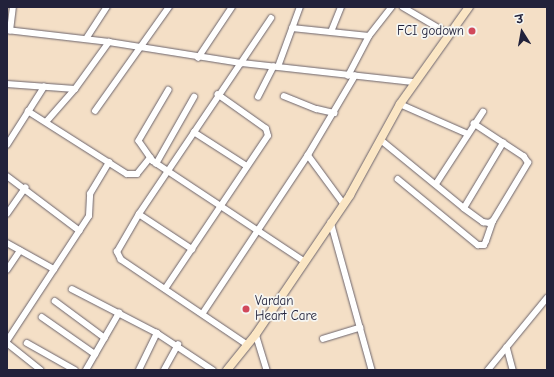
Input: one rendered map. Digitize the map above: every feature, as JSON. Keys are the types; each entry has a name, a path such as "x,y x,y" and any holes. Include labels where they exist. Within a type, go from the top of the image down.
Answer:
{"street":[{"path":"13,7 8,30 109,42 198,58 348,76 415,82"},
{"path":"86,39 107,7"},
{"path":"95,111 169,7"},
{"path":"198,58 232,7"},
{"path":"258,97 276,67 300,7"},
{"path":"332,32 341,7"},
{"path":"348,76 369,36 392,7"},
{"path":"404,7 449,34"},
{"path":"227,370 256,334 344,204 400,104 469,7"},
{"path":"247,345 203,313 165,289 118,256 118,248 218,95 242,63 271,18"},
{"path":"292,28 369,36"},
{"path":"46,122 75,89 109,42"},
{"path":"203,313 257,229 308,155 355,76"},
{"path":"7,84 75,89"},
{"path":"7,145 44,87"},
{"path":"169,90 140,141 150,158 156,164 222,205 304,261"},
{"path":"165,289 266,140 268,132 218,95"},
{"path":"284,96 317,109 334,113"},
{"path":"156,164 194,97"},
{"path":"400,104 468,134"},
{"path":"28,111 134,176 141,171 150,158"},
{"path":"436,184 483,112"},
{"path":"398,179 478,245 484,245 493,221 528,163 524,157 474,124"},
{"path":"194,132 247,166"},
{"path":"381,140 483,222 493,221"},
{"path":"464,208 503,143"},
{"path":"308,155 344,204"},
{"path":"41,370 7,342 91,212 89,200 92,189 109,162"},
{"path":"7,176 25,188 80,231"},
{"path":"7,214 25,188"},
{"path":"139,214 192,249"},
{"path":"331,222 372,370"},
{"path":"7,243 54,269"},
{"path":"7,270 20,251"},
{"path":"72,289 178,345 213,370"},
{"path":"488,370 547,298"},
{"path":"55,300 104,338"},
{"path":"86,370 119,313"},
{"path":"42,317 95,354"},
{"path":"323,339 360,328"},
{"path":"139,370 157,333"},
{"path":"256,334 268,370"},
{"path":"27,343 75,370"},
{"path":"164,370 178,345"},
{"path":"506,347 513,370"}],"place":[{"name":"FCI godown","path":"472,31"},
{"name":"Vardan Heart Care","path":"246,309"}]}
